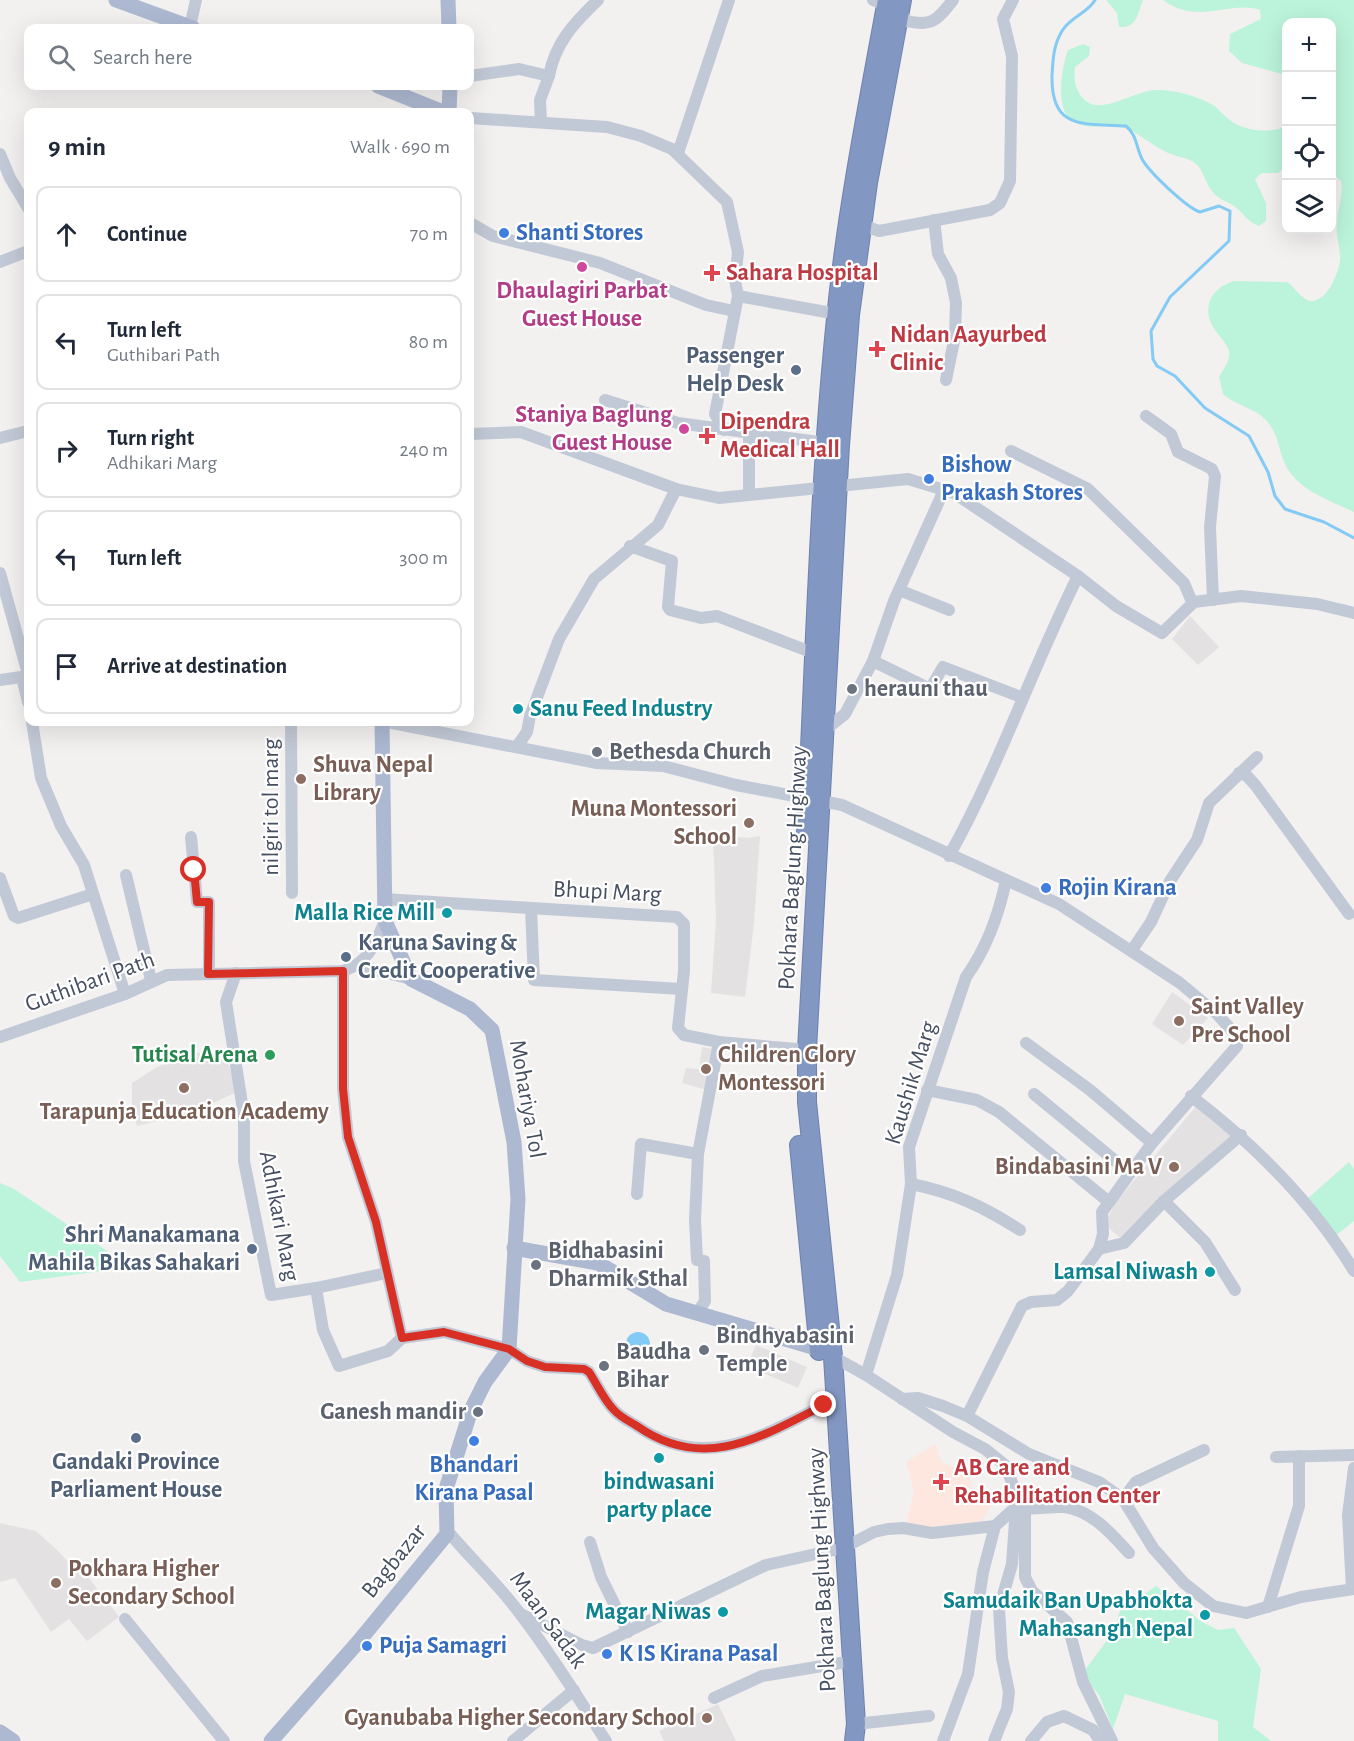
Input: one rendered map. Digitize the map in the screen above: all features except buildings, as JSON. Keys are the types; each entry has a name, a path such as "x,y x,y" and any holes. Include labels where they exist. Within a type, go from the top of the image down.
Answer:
{"highway":[{"name":"Pokhara Baglung Highway","path":"833,444 890,3"},
{"name":"Pokhara Baglung Highway","path":"843,1741 838,1549 840,1452 795,1104 796,1049 814,800 825,730 837,315 855,175 890,3"},
{"name":"Pokhara Baglung Highway","path":"831,487 816,654 807,1102 826,1353 824,1405 855,1733"}],"main road":[{"path":"116,0 180,24"},
{"path":"448,0 449,24"},
{"path":"388,90 433,108"},
{"path":"449,108 450,90"},
{"path":"382,726 385,921 411,979"},
{"name":"Mohariya Tol","path":"411,979 470,1009 492,1030 514,1142 518,1199 509,1349"},
{"path":"514,1248 598,1263 666,1304 826,1353"},
{"name":"Bagbazar","path":"271,1741 359,1641 447,1534 446,1489 471,1410 485,1382 509,1349"},
{"path":"0,1731 13,1741"}],"street":[{"path":"192,24 196,0"},
{"path":"541,122 540,100 556,50 572,26 598,0"},
{"path":"678,153 729,0"},
{"path":"890,3 906,21 931,22 953,0"},
{"path":"862,225 879,231 909,227 990,210 1000,203 1010,181 1012,56 1003,19 1013,0"},
{"path":"474,75 519,69 549,76"},
{"path":"474,118 608,127 641,136 678,153 727,202 738,252 735,280 738,296 715,414 724,430"},
{"path":"0,154 24,200"},
{"path":"934,220 938,254 951,278 956,303 956,336 946,380"},
{"path":"474,225 493,236 600,263 706,305 734,311"},
{"path":"0,262 24,253"},
{"path":"738,296 837,315"},
{"path":"605,399 678,423 833,444"},
{"path":"1146,416 1170,434 1179,452 1212,469 1215,476 1210,527 1213,600"},
{"path":"0,438 24,432"},
{"path":"474,434 521,432 676,489 719,498 908,479 954,493 1078,576 1116,606 1162,633 1192,602 1241,596 1317,604 1354,613"},
{"path":"749,434 749,495"},
{"path":"1011,451 1088,489 1184,583 1192,602"},
{"path":"518,746 527,732 530,716 559,639 594,579 630,546 658,525 676,489"},
{"path":"825,730 845,714 873,661 900,590 944,490"},
{"path":"630,546 672,561 668,608 670,610 701,618 717,616 816,654"},
{"path":"0,573 24,668"},
{"path":"949,856 970,818 1046,639 1078,576"},
{"path":"900,590 950,610"},
{"path":"873,661 930,689 943,667 1022,697"},
{"path":"0,680 24,676"},
{"path":"33,726 41,778 62,826 84,865 125,994"},
{"name":"nilgiri tol marg","path":"291,726 292,893"},
{"path":"409,726 597,763 663,766 736,785 842,805 949,856 1059,904 1132,950 1187,990 1217,1014 1236,1035 1237,1046 1152,1143 1102,1212 1103,1234 1099,1249 1063,1296 1057,1300 1030,1302 1022,1306 967,1416"},
{"path":"1132,950 1151,922 1170,881 1197,840 1209,803 1257,758"},
{"path":"1239,773 1247,776 1256,786 1349,914"},
{"path":"191,837 197,902 209,902 208,974"},
{"path":"126,875 151,980"},
{"path":"0,878 14,916 18,918 93,894"},
{"name":"Kaushik Marg","path":"866,1375 897,1275 911,1184 909,1147 966,977 982,955 988,932 1001,906 1006,880"},
{"name":"Bhupi Marg","path":"384,899 677,917 684,924 684,971 679,1033 719,1042"},
{"name":"Bhupi Marg","path":"531,908 534,980 681,989"},
{"path":"385,921 372,949 360,966 411,979"},
{"name":"Guthibari Path","path":"0,1037 125,994 151,980 167,975 343,971 360,966"},
{"path":"343,971 343,1089 348,1137 376,1222 402,1338 444,1332 509,1349 527,1361 545,1367 584,1369 589,1372 614,1411 647,1433 677,1446 725,1449 768,1434 824,1405"},
{"name":"Adhikari Marg","path":"236,973 226,1002 244,1116 244,1161 271,1295 316,1288 323,1330 339,1366 388,1351 402,1338"},
{"path":"698,1312 705,1301 704,1261 697,1260 695,1220 698,1155 719,1042 796,1049"},
{"path":"1026,1043 1090,1090 1152,1143"},
{"path":"927,1090 977,1100 999,1112 1109,1202"},
{"path":"1034,1094 1130,1173"},
{"path":"1191,1096 1240,1135 1292,1186 1354,1271"},
{"path":"1099,1249 1124,1243 1164,1201 1240,1135"},
{"path":"637,1194 641,1144 698,1155"},
{"path":"911,1184 946,1190 1020,1230"},
{"path":"1164,1201 1205,1242 1234,1290"},
{"path":"316,1288 387,1273"},
{"path":"826,1353 866,1375 952,1432 985,1449 1006,1466 1021,1509 1025,1577 1032,1591 1067,1622 1083,1682 1112,1741"},
{"path":"902,1399 922,1399 967,1416 1029,1454 1099,1482 1123,1499 1153,1548 1184,1583 1213,1606 1246,1613 1301,1597 1353,1589 1348,1515 1354,1468"},
{"path":"1123,1499 1136,1482 1204,1450"},
{"path":"1276,1457 1354,1455"},
{"path":"1268,1607 1299,1506 1299,1456"},
{"path":"521,1614 582,1645 593,1648 695,1597 766,1566 838,1549 874,1532 888,1529 903,1528 932,1533 994,1526 1021,1509 1065,1507 1101,1523 1129,1553"},
{"path":"994,1741 1007,1709 1009,1692 1002,1658 999,1609 1012,1564 1021,1509"},
{"path":"943,1741 968,1674 983,1572 994,1526"},
{"name":"Maan Sadak","path":"447,1534 451,1535 489,1576 521,1614 606,1741"},
{"path":"590,1542 602,1577 628,1632"},
{"path":"125,1619 224,1741"},
{"path":"714,1698 762,1676 840,1663"},
{"path":"513,1741 574,1690"},
{"path":"855,1733 929,1716"},
{"path":"1031,1741 1047,1722 1064,1716 1093,1730 1100,1741"}],"shaded area":[{"path":"1190,616 1219,647 1198,665 1172,639"},
{"path":"713,834 747,838 760,836 754,923 745,997 711,993 716,921"},
{"name":"Saint Valley Pre School","path":"1172,992 1208,1018 1183,1045 1152,1024"},
{"name":"Children Glory Montessori","path":"702,1047 714,1049 707,1090 682,1083 686,1068 699,1069"},
{"name":"Tarapunja Education Academy","path":"196,1053 225,1053 237,1092 193,1112 137,1126 132,1109 132,1083 157,1067"},
{"name":"Bindabasini Ma V","path":"1198,1104 1236,1138 1123,1240 1104,1224 1116,1202"},
{"path":"756,1345 807,1367 798,1388 747,1366"},
{"name":"AB Care and Rehabilitation Center","path":"936,1444 941,1462 970,1473 972,1497 994,1500 979,1526 936,1531 906,1523 914,1491 906,1462"},
{"name":"Pokhara Higher Secondary School","path":"0,1523 36,1531 84,1579 88,1577 119,1617 87,1641 69,1619 51,1632 15,1578 0,1582"},
{"name":"Gyanubaba Higher Secondary School","path":"718,1704 736,1741 664,1741 659,1731"}],"green space":[{"path":"1106,0 1143,0 1133,23 1119,27 1117,13"},
{"path":"1163,0 1354,0 1354,512 1314,493 1296,480 1284,462 1275,435 1266,420 1223,394 1219,377 1228,362 1229,351 1213,327 1208,312 1211,298 1215,293 1234,281 1287,282 1302,296 1312,301 1323,296 1337,273 1340,261 1337,228 1341,181 1336,177 1336,18 1282,18 1282,74 1242,63 1229,51 1230,34 1261,19 1260,10 1236,8 1201,12 1176,7"},
{"path":"1083,44 1090,47 1089,56 1075,67 1076,87 1089,103 1104,105 1147,91 1169,91 1207,102 1240,126 1255,130 1282,128 1282,170 1278,173 1262,173 1255,179 1266,203 1266,221 1259,226 1255,224 1234,206 1214,194 1199,167 1192,161 1166,152 1121,127 1086,126 1073,122 1064,111 1061,94 1068,50"},
{"path":"1349,1162 1354,1169 1354,1221 1334,1237 1307,1199"},
{"path":"0,1183 14,1189 131,1267 20,1282 0,1256"},
{"path":"1156,1586 1202,1622 1218,1630 1234,1628 1261,1669 1253,1727 1271,1741 1218,1741 1218,1721 1125,1694 1113,1729 1099,1695 1082,1674 1114,1631 1120,1611"}],"water":[{"path":"638,1332 647,1335 650,1344 647,1353 638,1356 629,1353 626,1344 629,1335"}],"waterway":[{"path":"1095,0 1065,26 1057,42 1052,76 1053,94 1057,107 1073,121 1126,126 1132,133 1146,165 1178,197 1200,212 1219,206 1230,211 1229,241 1170,297 1151,331 1153,359 1157,366 1175,376 1205,408 1249,436 1268,472 1275,496 1285,509 1324,522 1354,538"}],"place":[{"name":"Shanti Stores","path":"504,233"},
{"name":"Dhaulagiri Parbat Guest House","path":"582,267"},
{"name":"Sahara Hospital","path":"712,273"},
{"name":"Nidan Aayurbed Clinic","path":"877,349"},
{"name":"Passenger Help Desk","path":"796,370"},
{"name":"Staniya Baglung Guest House","path":"684,429"},
{"name":"Dipendra Medical Hall","path":"707,436"},
{"name":"Bishow Prakash Stores","path":"929,479"},
{"name":"herauni thau","path":"852,689"},
{"name":"Sanu Feed Industry","path":"518,709"},
{"name":"Bethesda Church","path":"597,752"},
{"name":"Shuva Nepal Library","path":"301,779"},
{"name":"Muna Montessori School","path":"749,823"},
{"name":"Rojin Kirana","path":"1046,888"},
{"name":"Malla Rice Mill","path":"447,913"},
{"name":"Karuna Saving & Credit Cooperative","path":"346,957"},
{"name":"Saint Valley Pre School","path":"1179,1021"},
{"name":"Tutisal Arena","path":"270,1055"},
{"name":"Children Glory Montessori","path":"706,1069"},
{"name":"Tarapunja Education Academy","path":"184,1088"},
{"name":"Bindabasini Ma V","path":"1174,1167"},
{"name":"Shri Manakamana Mahila Bikas Sahakari","path":"252,1249"},
{"name":"Bidhabasini Dharmik Sthal","path":"536,1265"},
{"name":"Lamsal Niwash","path":"1210,1272"},
{"name":"Bindhyabasini Temple","path":"704,1350"},
{"name":"Baudha Bihar","path":"604,1366"},
{"name":"Ganesh mandir","path":"478,1412"},
{"name":"Gandaki Province Parliament House","path":"136,1438"},
{"name":"Bhandari Kirana Pasal","path":"474,1441"},
{"name":"bindwasani party place","path":"659,1458"},
{"name":"AB Care and Rehabilitation Center","path":"941,1482"},
{"name":"Pokhara Higher Secondary School","path":"56,1583"},
{"name":"Magar Niwas","path":"723,1612"},
{"name":"Samudaik Ban Upabhokta Mahasangh Nepal","path":"1205,1615"},
{"name":"Puja Samagri","path":"367,1646"},
{"name":"K IS Kirana Pasal","path":"607,1654"},
{"name":"Gyanubaba Higher Secondary School","path":"707,1718"}],"route":[{"path":"194,870 197,902 209,902 208,974 343,971 341,1007 343,1089 348,1137 376,1222 402,1338 444,1332 509,1349 527,1361 545,1367 584,1369 589,1372 614,1411 647,1433 677,1446 725,1449 768,1434 824,1405"}]}
